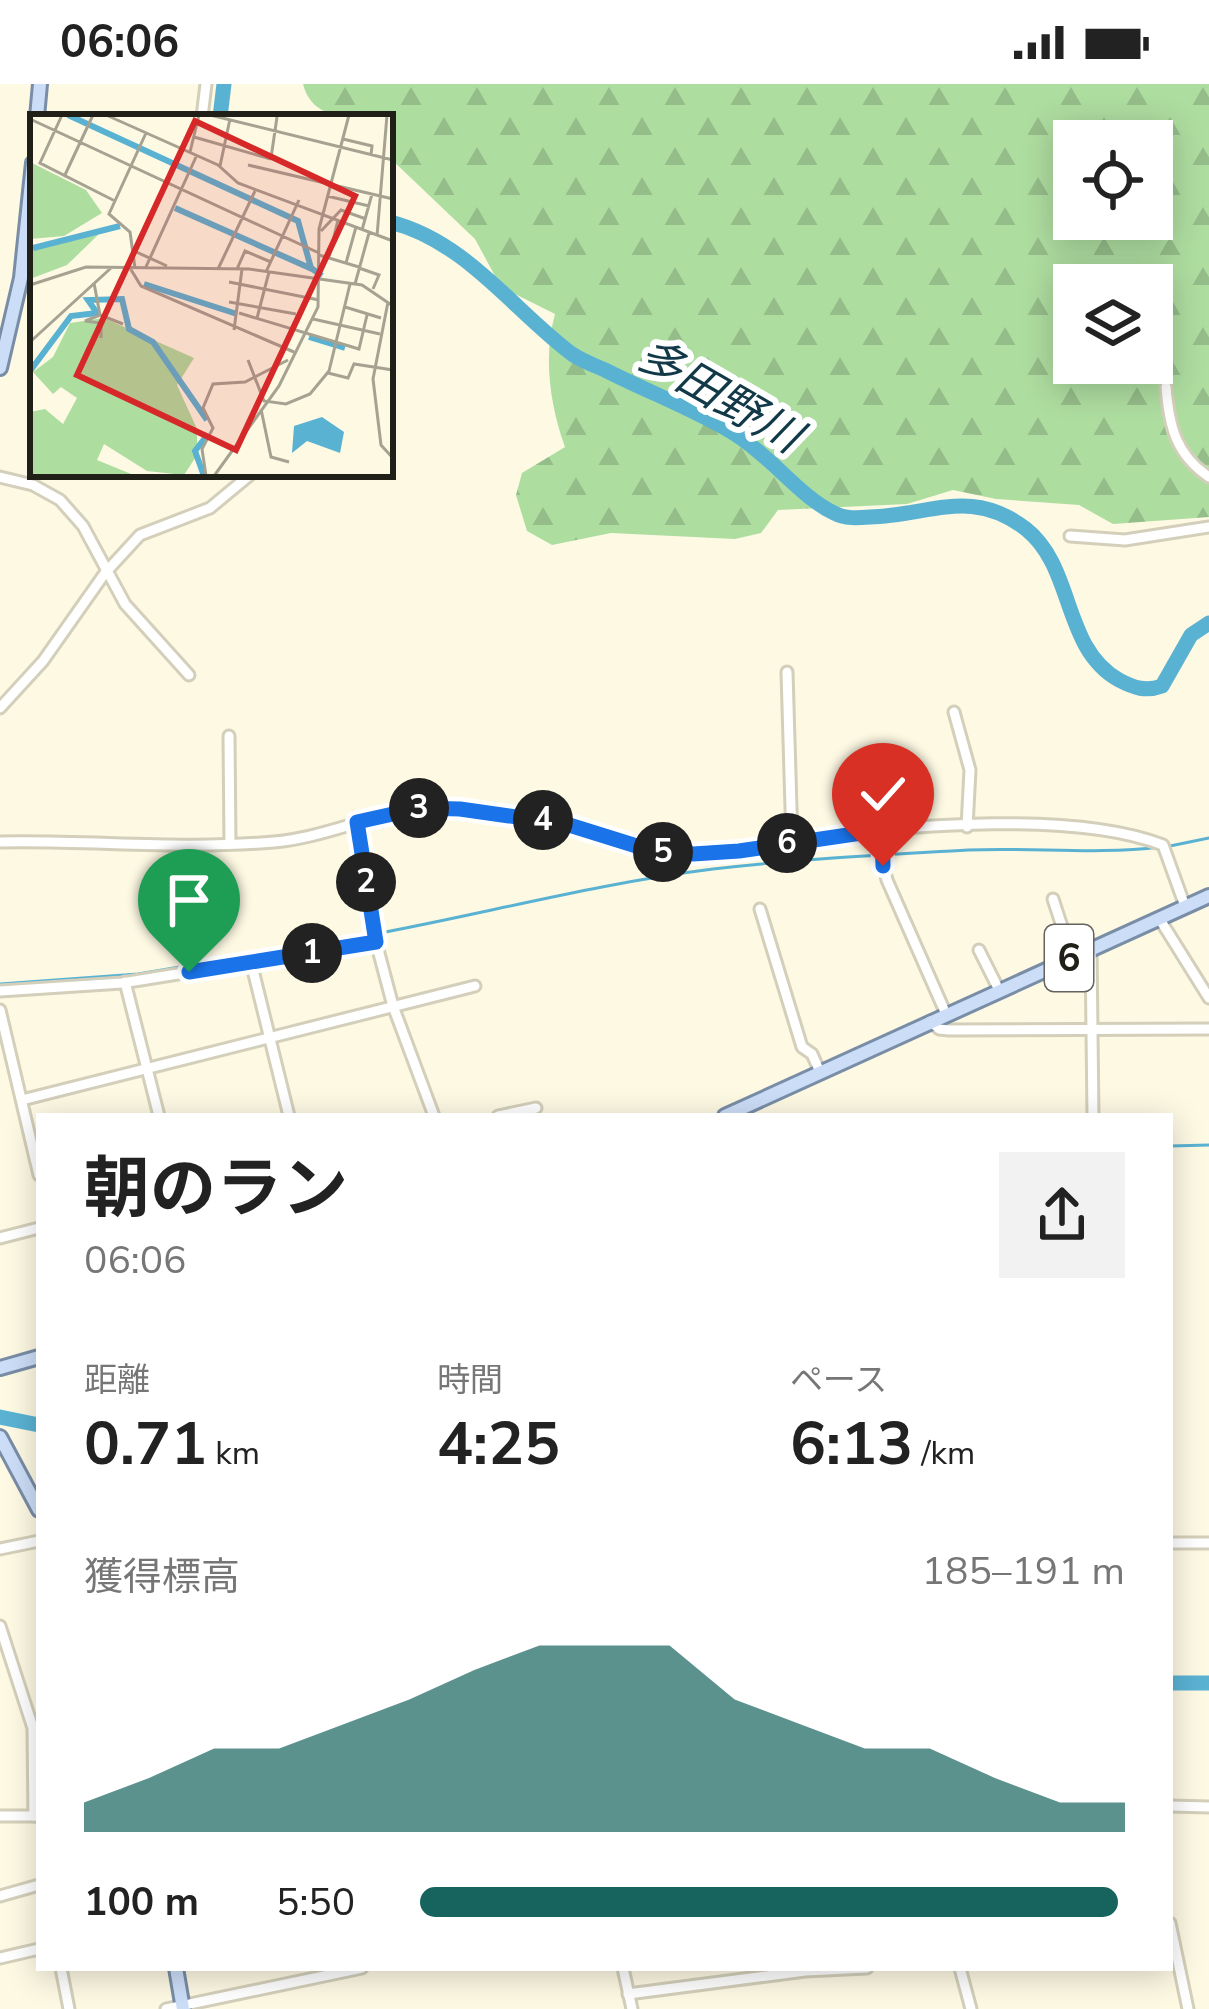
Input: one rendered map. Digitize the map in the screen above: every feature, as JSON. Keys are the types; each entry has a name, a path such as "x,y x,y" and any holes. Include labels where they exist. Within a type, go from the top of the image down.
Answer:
{"main road":[{"path":"37,114 40,84"},
{"path":"0,368 30,220"},
{"name":"6","path":"731,1113 1209,896"},
{"path":"0,1368 36,1358"},
{"path":"0,1437 36,1504"},
{"path":"177,1971 183,2007"}],"street":[{"path":"202,114 206,84"},
{"path":"1166,387 1170,427 1184,456 1209,477"},
{"path":"0,477 33,485 60,500 83,526 125,604 189,675"},
{"path":"0,708 140,535 210,508 247,477"},
{"path":"1070,536 1125,540 1209,527"},
{"path":"787,673 792,842"},
{"path":"954,712 970,767 967,827"},
{"path":"229,736 230,844"},
{"path":"0,842 230,844 287,840 396,812 441,808 566,824 672,853 739,851 882,830 1067,826 1163,845 1185,906"},
{"path":"357,822 376,942 393,1006 433,1113"},
{"path":"882,830 887,880 946,1014"},
{"path":"1053,898 1072,957"},
{"path":"760,909 802,1047 812,1054 820,1072"},
{"path":"1159,918 1209,998"},
{"path":"0,991 125,982 376,942"},
{"path":"1091,948 1093,1113"},
{"path":"979,950 999,990"},
{"path":"251,962 288,1113"},
{"path":"125,982 158,1113"},
{"path":"22,1100 475,986"},
{"path":"0,1010 36,1162"},
{"path":"930,1021 949,1030 1209,1029"},
{"path":"512,1113 536,1108"},
{"path":"0,1238 36,1229"},
{"path":"0,1549 36,1542"},
{"path":"1173,1543 1209,1543"},
{"path":"0,1626 33,1728 36,1794"},
{"path":"0,1675 14,1671"},
{"path":"1173,1806 1209,1807"},
{"path":"0,1816 36,1816"},
{"path":"0,1896 36,1887"},
{"path":"1173,1937 1188,2009"},
{"path":"0,1958 36,1950"},
{"path":"62,1971 69,2009"},
{"path":"166,2009 348,1971"},
{"path":"624,1971 632,2009"},
{"path":"628,1994 805,1971"},
{"path":"961,1971 971,2009"}],"green space":[{"path":"303,84 1209,84 1209,517 1113,524 1079,505 996,499 953,490 907,504 778,510 761,533 735,539 611,533 552,545 527,531 516,495 522,473 565,447 550,381 555,314 501,287 475,239 393,161 393,114 326,112 308,97"}],"waterway":[{"name":"多田野川","path":"220,114 224,84"},
{"name":"多田野川","path":"393,223 442,244 576,356 735,434 834,513 861,518 969,506 1006,516 1042,545 1087,648 1124,683 1145,689 1162,686 1191,635 1209,623"},
{"path":"1170,846 1209,838"},
{"path":"380,933 713,869 968,850 1160,847"},
{"path":"0,984 138,974 371,935"},
{"path":"1173,1146 1209,1145"},
{"path":"0,1417 36,1424"},
{"path":"1173,1683 1209,1683"}],"route":[{"path":"189,972 376,942 357,822 420,808 544,820 672,853 739,851 882,830 883,866"}]}
